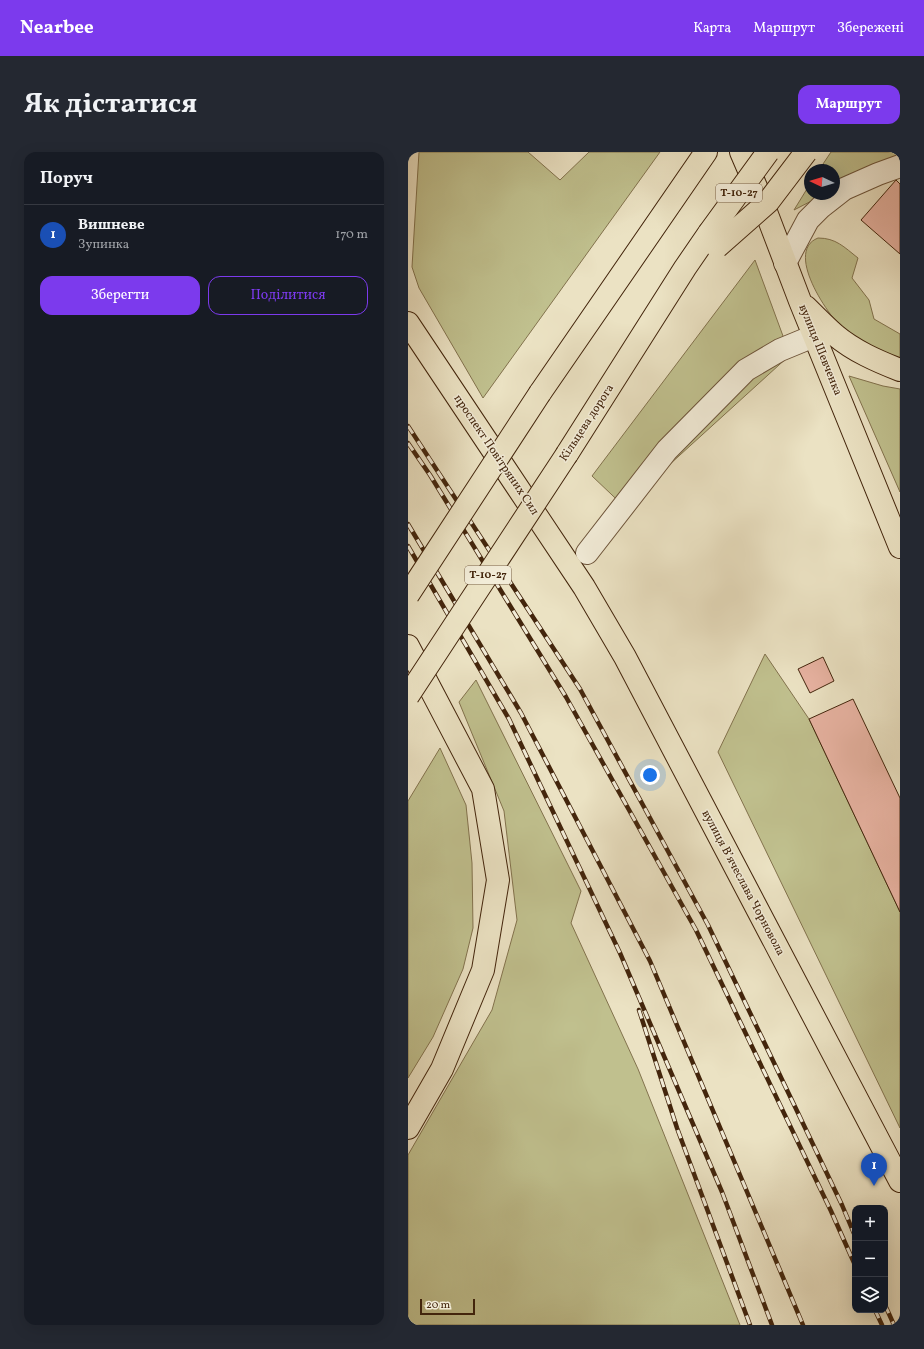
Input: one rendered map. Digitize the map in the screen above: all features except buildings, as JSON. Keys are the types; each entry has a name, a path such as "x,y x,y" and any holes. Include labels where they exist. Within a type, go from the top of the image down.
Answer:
{"main road":[{"path":"408,595 540,393 706,152"},
{"name":"вулиця Шевченка","path":"741,152 900,547"},
{"name":"Кільцева дорога","path":"408,696 568,454 685,268 713,240 768,152"},
{"path":"713,240 768,202 806,152"},
{"path":"800,301 835,335 847,344 864,354 900,370"},
{"name":"проспект Повітряних Сил","path":"410,323 584,586"},
{"name":"вулиця Вʼячеслава Чорновола","path":"584,586 625,657 900,1181"},
{"path":"408,646 483,789 498,880 483,970 442,1069 408,1128"}],"lane":[{"path":"785,263 808,220 821,207 844,189 898,166"},
{"path":"588,553 667,450 746,370 780,350 814,336"}],"green space":[{"path":"419,152 528,152 560,180 589,152 660,152 483,398 419,288 412,267"},
{"path":"831,152 900,152 900,156 840,186 840,164 823,164"},
{"path":"804,194 804,200 813,200 794,210"},
{"path":"818,238 835,241 858,258 852,278 869,300 874,319 900,334 900,363 869,348 851,337 843,330 823,304 814,288 805,258 808,246"},
{"path":"755,260 790,355 669,465 631,513 592,476"},
{"path":"849,376 883,386 900,389 900,492"},
{"path":"765,654 809,719 900,912 900,1128 718,752"},
{"path":"476,680 581,891 571,923 638,1069 740,1325 408,1325 408,1155 492,1010 517,920 504,811 459,702"},
{"path":"440,748 466,805 472,863 473,928 463,969 433,1037 408,1078 408,801"}],"railway":[{"path":"408,426 580,689 708,925 852,1229"},
{"path":"408,443 430,475 566,697 696,930 831,1211 852,1258"},
{"path":"408,524 521,713 650,961 803,1325"},
{"path":"408,546 509,719 620,953 722,1192 772,1325"},
{"path":"639,1010 677,1128 750,1325"},
{"path":"888,1312 894,1325"},
{"path":"876,1313 882,1325"}],"place":[{"name":"Вишневе","path":"874,1186"}]}
